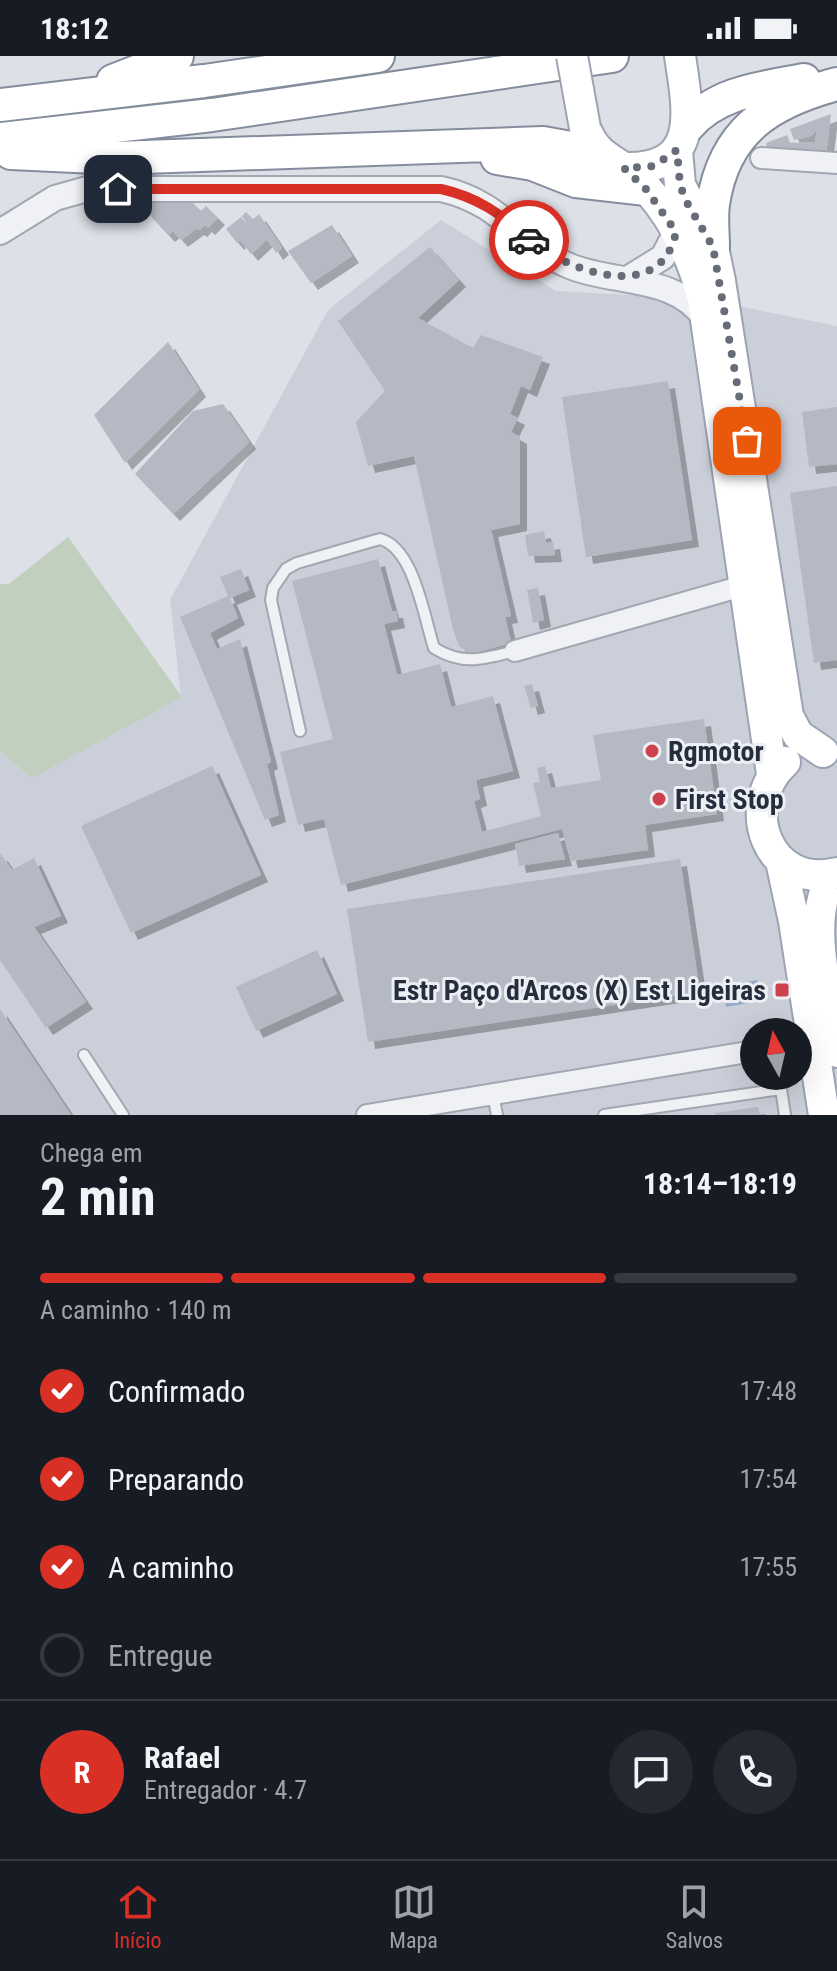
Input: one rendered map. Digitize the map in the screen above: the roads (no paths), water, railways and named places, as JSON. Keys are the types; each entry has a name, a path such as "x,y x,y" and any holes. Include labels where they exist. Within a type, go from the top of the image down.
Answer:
{"highway":[{"path":"71,98 177,56"},
{"path":"0,105 378,56"},
{"path":"0,139 212,115 612,56"},
{"path":"684,129 709,106 728,97 837,74"},
{"path":"713,247 717,181 733,147 749,126 773,107 837,84"},
{"path":"0,153 117,158 543,143 613,159"},
{"path":"330,149 498,158 533,164 576,181 613,159"}],"main road":[{"path":"572,56 613,159 676,232 697,275 772,774 763,798 761,817 765,835 781,861 794,921 816,1045 824,1115"},
{"path":"680,56 684,129 680,185 713,247 729,329 788,716 798,735 830,753"},
{"path":"613,159 654,166 684,129"},
{"path":"772,774 787,761 805,753 830,753"},
{"path":"781,861 808,876 836,873"},
{"path":"816,1045 832,988 819,905 826,884 836,873"}],"street":[{"path":"761,158 837,163"},
{"path":"0,232 55,198 87,189 441,189 477,199 557,260 586,271 629,278 686,299 706,320"},
{"path":"629,278 663,257 676,232"},
{"path":"515,651 746,585"},
{"path":"376,1114 740,1053"}],"lane":[{"path":"300,731 271,600 278,577 297,563 380,539 389,541 406,558 434,648 451,658 472,662 515,651"},
{"path":"84,1055 123,1115"},
{"path":"604,1115 781,1089 785,1115"},
{"path":"493,1094 497,1115"}],"water":[{"path":"757,980 761,1001 726,1007 723,986"}],"place":[{"name":"Rgmotor","path":"652,751"},
{"name":"First Stop","path":"659,799"},
{"name":"Estr Paço d'Arcos (X) Est Ligeiras","path":"782,990"}]}
